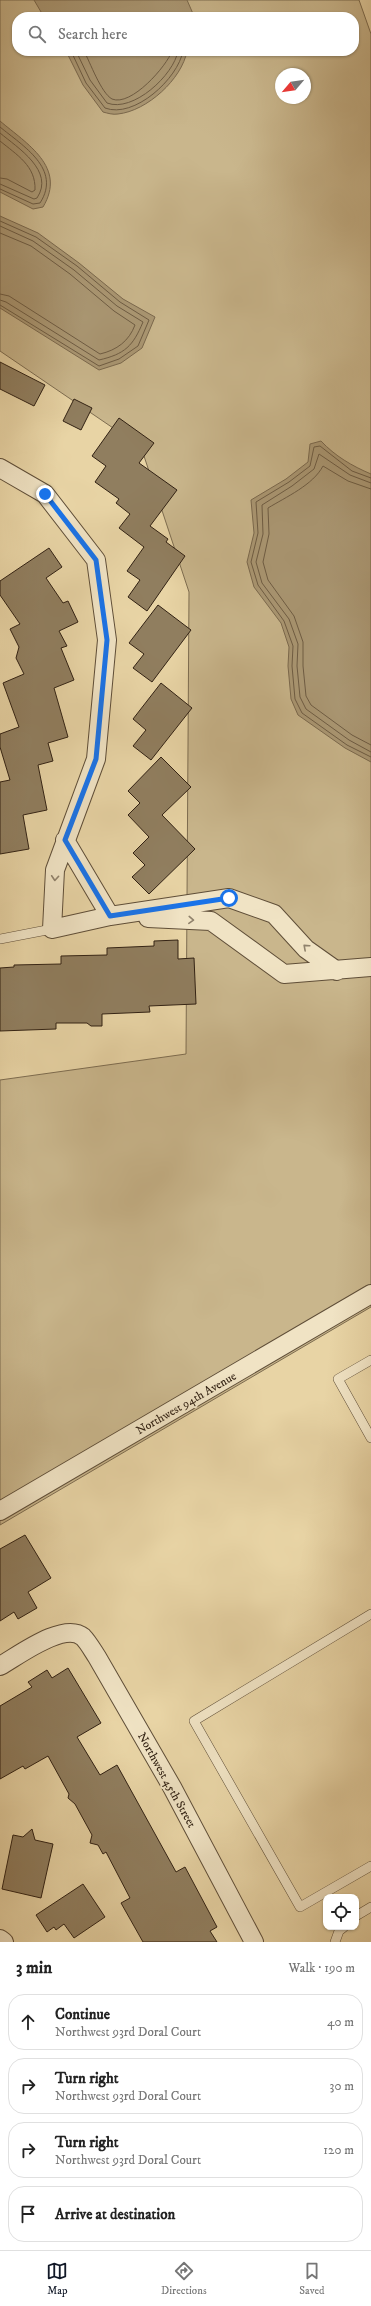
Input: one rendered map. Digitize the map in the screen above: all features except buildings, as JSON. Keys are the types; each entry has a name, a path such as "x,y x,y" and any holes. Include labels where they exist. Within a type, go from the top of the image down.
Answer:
{"street":[{"path":"0,468 45,494 96,560 107,640 96,759 55,870 52,929 110,916 229,898 274,914 306,949 337,971"},
{"path":"65,840 110,916"},
{"path":"110,916 211,921 284,974 337,971 371,967"},
{"name":"Northwest 94th Avenue","path":"0,1511 371,1294"},
{"name":"Northwest 45th Street","path":"0,1666 58,1633 75,1633 83,1637 97,1657 172,1787 254,1942"},
{"path":"0,1939 4,1942"}],"lane":[{"path":"0,940 52,929"},
{"path":"371,1360 338,1379 371,1438"},
{"path":"371,1614 194,1721 300,1907 371,1866"},
{"path":"359,1914 371,1907"},
{"path":"335,1942 342,1930"}],"shaded area":[{"path":"0,0 359,0 371,34 371,1307 0,1525 0,1080 186,1054 189,592 141,447 0,351"}],"water":[{"path":"34,0 187,0 192,12 41,12"},
{"path":"68,56 186,56 178,72 162,92 140,107 129,112 110,114 103,112 83,85"},
{"path":"0,121 32,148 47,168 50,180 49,193 43,207 33,209 0,192"},
{"path":"0,216 38,233 79,263 123,299 155,317 142,348 121,363 99,370 0,308"},
{"path":"321,441 344,460 371,474 371,762 345,748 298,715 291,699 288,666 289,647 281,623 254,587 247,562 254,533 251,500 286,479 308,462 310,444"}],"route":[{"path":"45,494 96,560 107,640 96,759 65,840 110,916 229,898"}]}
